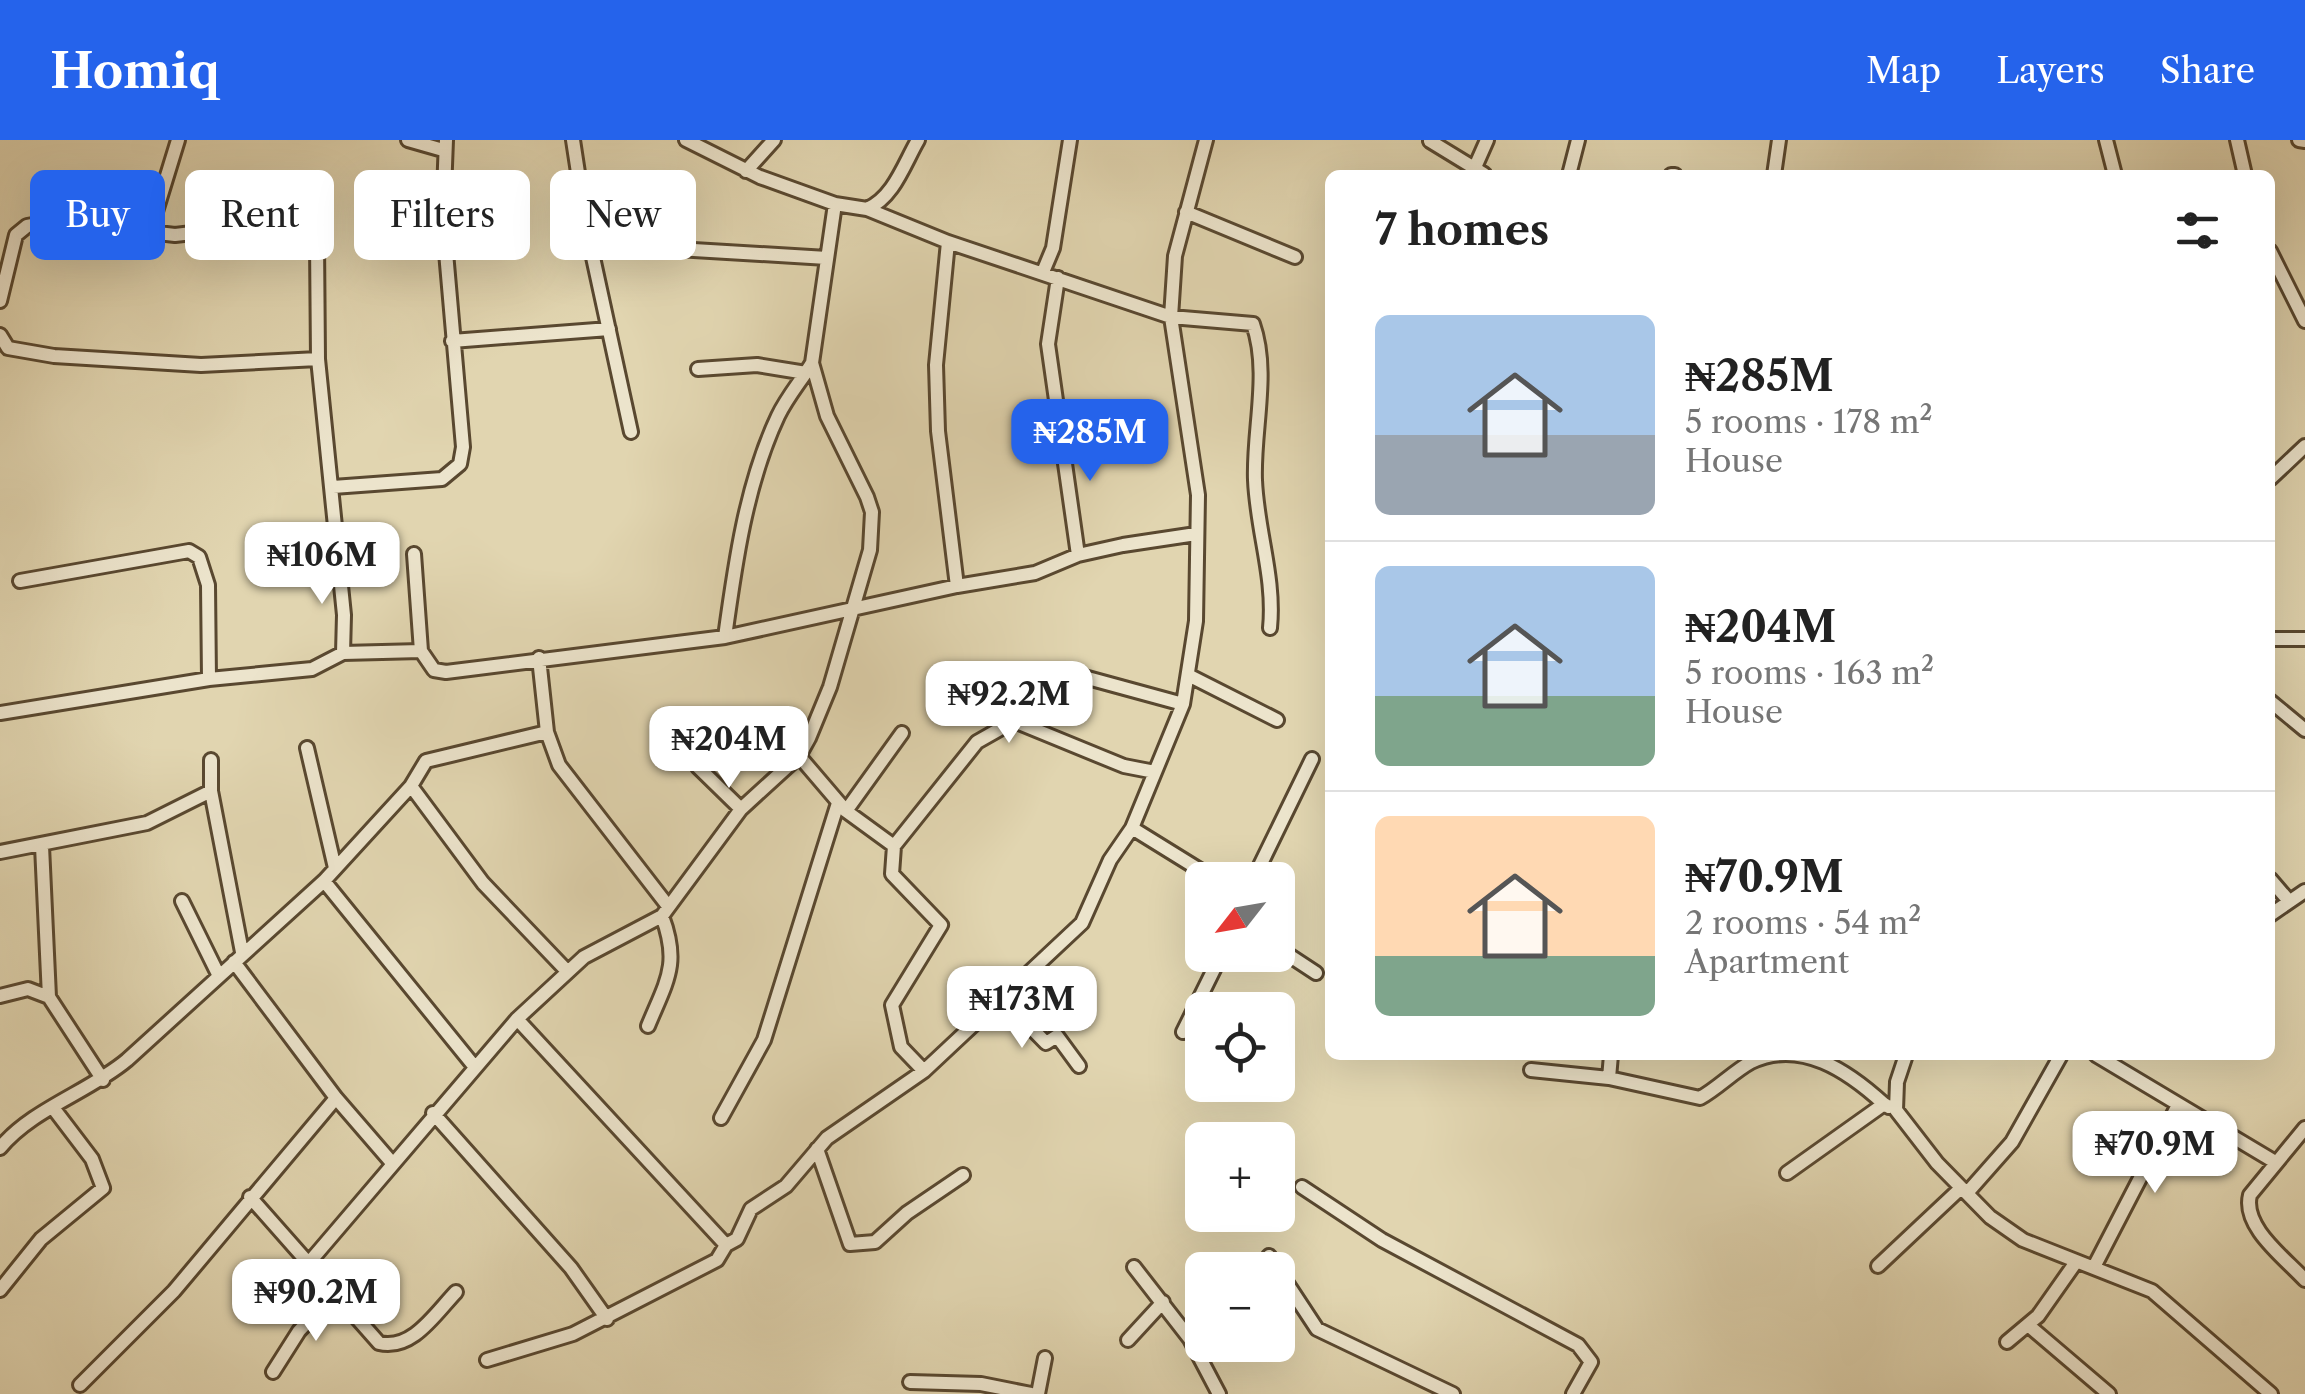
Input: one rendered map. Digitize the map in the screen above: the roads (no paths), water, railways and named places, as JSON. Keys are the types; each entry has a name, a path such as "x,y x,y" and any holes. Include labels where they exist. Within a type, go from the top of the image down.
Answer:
{"street":[{"path":"165,183 178,140"},
{"path":"333,488 424,482 456,471 463,447 452,341 444,145 408,140"},
{"path":"574,140 579,190 632,432"},
{"path":"686,140 746,171 836,204 867,209 948,242 1171,317 1252,324 1260,386 1255,479 1273,596 1270,628"},
{"path":"746,171 774,140"},
{"path":"867,209 877,204 905,169 918,140"},
{"path":"1044,272 1053,248 1070,140"},
{"path":"487,1360 607,1319 717,1260 726,1245 737,1239 751,1209 786,1186 844,1124 924,1072 1082,923 1110,860 1132,828 1184,704 1190,676 1196,621 1198,495 1171,317 1176,256 1206,140"},
{"path":"1480,170 1487,140"},
{"path":"1775,170 1779,140"},
{"path":"2106,140 2113,170"},
{"path":"2237,140 2244,170"},
{"path":"1430,141 1473,170"},
{"path":"1570,170 1575,141"},
{"path":"725,638 734,574 758,475 779,415 809,368 836,204"},
{"path":"1186,212 1295,257"},
{"path":"0,300 16,235 30,225"},
{"path":"165,234 253,226 317,242 318,360 333,488 343,652"},
{"path":"948,242 936,387 957,586"},
{"path":"696,250 827,258"},
{"path":"2275,261 2305,321"},
{"path":"1058,278 1048,344 1078,555"},
{"path":"452,341 608,328"},
{"path":"0,335 8,348 54,356 202,365 318,360"},
{"path":"698,368 809,368"},
{"path":"307,1264 516,1018 566,970 665,910 741,809 800,756 830,687 870,550 872,512 809,368"},
{"path":"2275,474 2305,446"},
{"path":"414,554 421,650 434,670 446,672 725,638 957,586 1035,574 1078,555 1196,534"},
{"path":"20,581 189,551 199,557 208,585 209,679"},
{"path":"2275,640 2304,637"},
{"path":"0,713 209,679 312,669 343,652 421,650"},
{"path":"539,658 547,732 559,765 665,910 673,965 648,1026"},
{"path":"1062,671 1184,704"},
{"path":"1190,676 1277,720"},
{"path":"2275,705 2305,730"},
{"path":"924,1072 901,1047 892,1004 941,925 892,874 894,846 977,742 1014,721 1124,766 1154,772"},
{"path":"675,728 698,767 741,809"},
{"path":"0,1148 103,1080 324,881 411,786 426,761 547,732"},
{"path":"721,1118 764,1040 842,807 902,732"},
{"path":"307,748 335,868"},
{"path":"800,756 842,807 894,846"},
{"path":"1262,862 1312,758"},
{"path":"211,760 211,791 238,957 336,1098 393,1164"},
{"path":"411,786 483,883 566,970"},
{"path":"0,852 146,824 211,791"},
{"path":"1132,828 1187,862"},
{"path":"42,846 49,997 103,1080"},
{"path":"324,881 474,1066"},
{"path":"2275,885 2289,901"},
{"path":"2275,911 2305,891"},
{"path":"182,900 219,976"},
{"path":"1295,960 1316,974"},
{"path":"1182,1032 1212,972"},
{"path":"0,996 28,989 49,997"},
{"path":"1003,999 1046,1044 1058,1036 1079,1066"},
{"path":"516,1018 726,1245"},
{"path":"1609,1078 1611,1060"},
{"path":"1531,1070 1609,1078 1700,1098 1749,1060"},
{"path":"1810,1060 1836,1065 1890,1107 1964,1190 2023,1240 2152,1291 2271,1394"},
{"path":"1787,1173 1890,1107 1904,1060"},
{"path":"1878,1266 2012,1142 2058,1060"},
{"path":"2104,1060 2275,1162"},
{"path":"80,1385 174,1292 336,1098"},
{"path":"2094,1267 2178,1105"},
{"path":"0,1290 40,1239 102,1188 92,1159 54,1109"},
{"path":"434,1114 571,1268 607,1319"},
{"path":"2305,1128 2250,1194 2247,1207 2252,1221 2305,1280"},
{"path":"817,1149 850,1244 876,1242 907,1213 964,1175"},
{"path":"1302,1187 1382,1240 1578,1345 1591,1362 1573,1394"},
{"path":"250,1197 333,1296 379,1342 393,1346 408,1341 456,1292"},
{"path":"2007,1342 2028,1326 2076,1262"},
{"path":"1134,1267 1190,1339 1219,1394"},
{"path":"273,1372 299,1331 333,1296"},
{"path":"1295,1296 1317,1329 1453,1394"},
{"path":"1128,1340 1163,1302"},
{"path":"2028,1326 2109,1394"},
{"path":"910,1382 982,1384 1034,1394 1044,1358"}]}
